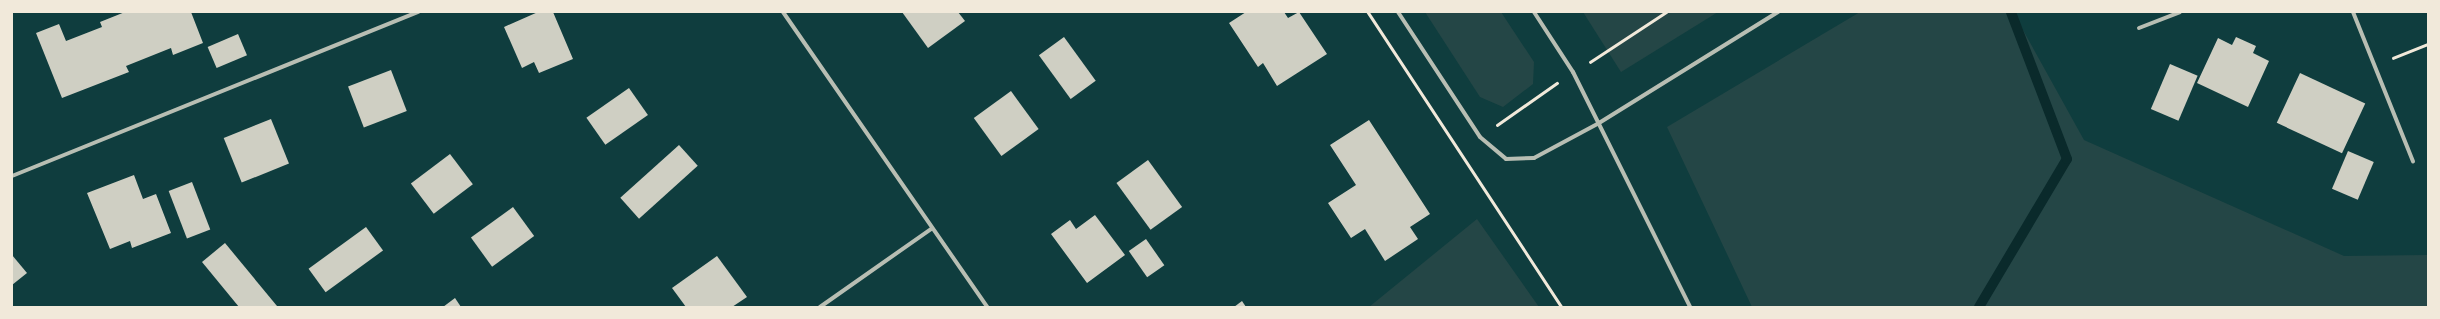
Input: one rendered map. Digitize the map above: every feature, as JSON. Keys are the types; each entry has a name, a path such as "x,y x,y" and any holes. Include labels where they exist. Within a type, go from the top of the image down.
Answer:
{"street":[{"path":"12,176 418,12"},
{"path":"783,12 931,229 987,307"},
{"path":"1398,12 1480,137 1506,160 1534,158 1599,123 1778,12"},
{"path":"1534,12 1573,72 1690,307"},
{"path":"2139,28 2180,12"},
{"path":"2354,12 2376,65 2412,161"},
{"path":"820,307 931,229"}],"path":[{"path":"1368,12 1562,307"},
{"path":"2376,65 2428,44"}],"shaded area":[{"path":"1425,12 1501,12 1534,62 1533,84 1503,107 1480,97"},
{"path":"1583,12 1718,12 1621,72"},
{"path":"1860,12 2013,12 2084,140 2344,256 2428,255 2428,307 1752,307 1667,127"},
{"path":"1477,219 1539,307 1369,307"}],"building":[{"path":"125,12 191,12 203,43 173,55 171,48 126,66 129,72 62,98 36,33 59,24 66,41 102,27 100,22"},
{"path":"538,12 553,12 573,59 539,73 534,62 522,68 504,27"},
{"path":"902,12 958,12 965,21 928,48"},
{"path":"1246,12 1284,12 1288,18 1299,12 1327,54 1277,86 1263,63 1258,67 1229,23"},
{"path":"238,34 247,55 217,68 208,47"},
{"path":"1064,37 1096,81 1071,99 1039,55"},
{"path":"2236,37 2256,46 2253,53 2269,61 2248,107 2197,83 2218,38 2232,45"},
{"path":"2170,64 2198,76 2178,121 2151,109"},
{"path":"391,70 407,111 364,128 348,86"},
{"path":"2300,73 2365,103 2342,153 2277,123"},
{"path":"629,88 648,115 605,145 586,118"},
{"path":"1011,91 1039,129 1001,156 974,118"},
{"path":"271,119 289,164 242,183 224,138"},
{"path":"1369,120 1430,214 1410,227 1418,239 1385,261 1365,229 1351,238 1328,203 1356,185 1330,145"},
{"path":"679,145 698,166 639,219 620,198"},
{"path":"2348,151 2374,162 2358,200 2332,189"},
{"path":"450,154 473,184 434,214 411,183"},
{"path":"1148,160 1182,207 1151,230 1116,183"},
{"path":"134,175 143,199 156,194 171,233 132,248 130,241 110,249 87,193"},
{"path":"192,182 210,230 187,239 169,191"},
{"path":"513,207 534,236 492,267 471,238"},
{"path":"1095,215 1125,255 1087,283 1051,234 1070,220 1076,229"},
{"path":"366,227 383,250 326,292 309,269"},
{"path":"1146,239 1164,265 1147,277 1129,251"},
{"path":"225,243 277,306 276,307 239,307 202,262"},
{"path":"12,255 27,273 12,285"},
{"path":"717,256 747,297 732,307 686,307 672,288"},
{"path":"455,298 461,307 443,307"},
{"path":"1242,301 1246,307 1234,307"}],"waterway":[{"path":"1979,307 2067,159 2011,12"}]}
